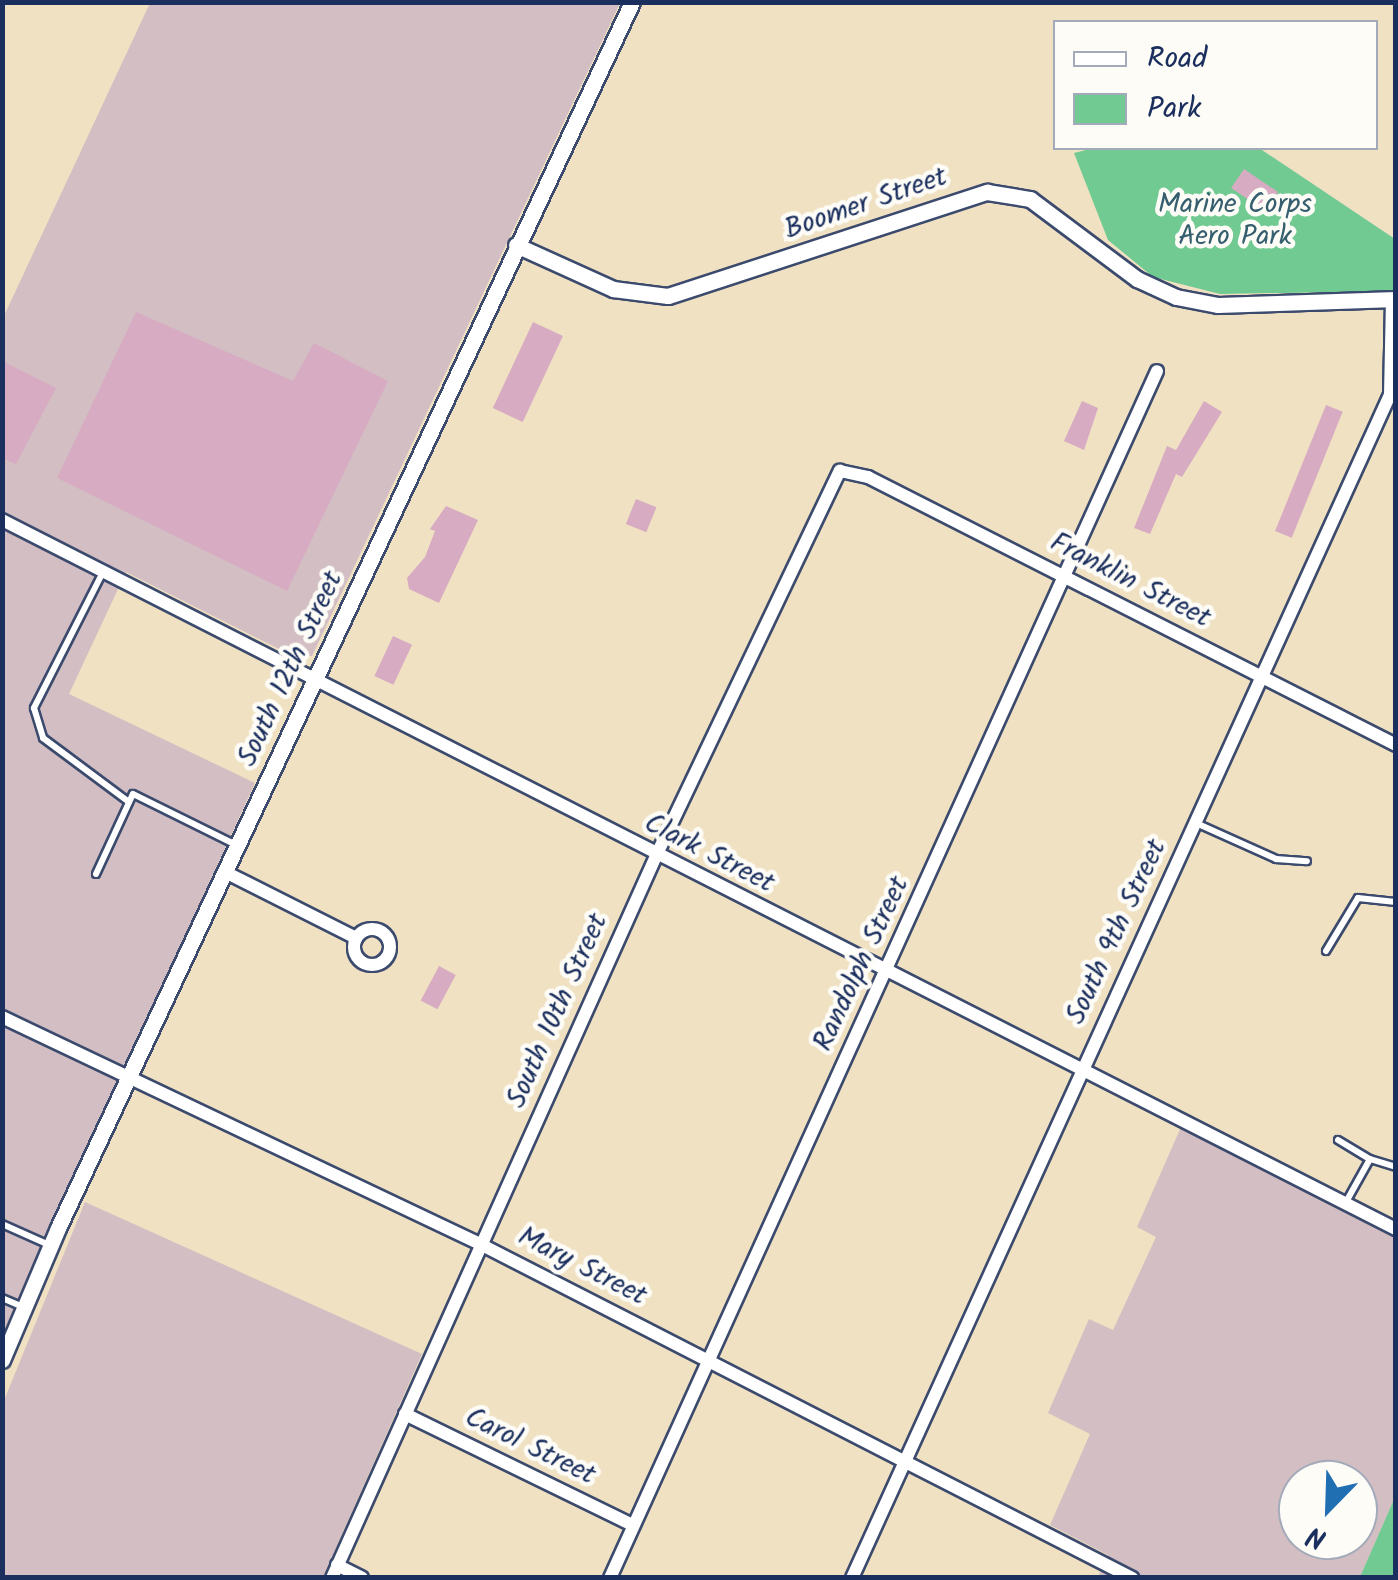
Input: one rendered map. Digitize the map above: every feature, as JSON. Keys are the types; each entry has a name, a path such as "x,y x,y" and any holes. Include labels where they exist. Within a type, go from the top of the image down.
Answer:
{"street":[{"name":"South 12th Street","path":"2,1360 50,1245 632,2"},
{"name":"Boomer Street","path":"516,245 613,289 668,296 986,192 1039,205 1137,279 1176,297 1218,305 1394,299"},
{"name":"South 9th Street","path":"852,1578 1390,395 1394,299"},
{"name":"Randolph Street","path":"610,1578 707,1358 1068,576 1157,370"},
{"name":"Franklin Street","path":"840,471 868,476 1396,745"},
{"name":"South 10th Street","path":"334,1572 656,856 830,478 840,471"},
{"name":"Clark Street","path":"2,520 656,856 1396,1229"},
{"path":"225,872 356,938"},
{"name":"Mary Street","path":"2,1016 480,1244 1132,1578"},
{"name":"Carol Street","path":"404,1414 634,1525"},
{"path":"334,1572 362,1578"}],"lane":[{"path":"104,570 34,708 43,738 129,802"},
{"path":"96,874 133,794 237,846"},
{"path":"1195,822 1276,859 1307,861"},
{"path":"1326,951 1358,898 1396,902"},
{"path":"1338,1140 1396,1167"},
{"path":"1346,1203 1370,1158"},
{"path":"2,1224 50,1245"},
{"path":"2,1298 22,1306"}],"shaded area":[{"path":"150,3 620,3 312,656 293,656 126,572 69,694 255,783 3,1333 3,318"},
{"path":"1181,1127 1395,1236 1395,1497 1378,1536 1378,1460 1278,1460 1278,1560 1367,1560 1360,1577 1098,1577 1108,1555 1050,1525 1090,1434 1048,1413 1089,1319 1113,1330 1156,1237 1137,1227"},
{"path":"85,1202 422,1354 323,1577 3,1577 3,1403"}],"green space":[{"name":"Marine Corps Aero Park","path":"1262,150 1395,239 1395,291 1220,294 1153,277 1108,240 1074,153"},
{"path":"1395,1497 1395,1577 1360,1577 1367,1560 1378,1560 1378,1536"}],"building":[{"path":"1244,169 1278,192 1265,211 1231,188"},
{"path":"136,312 293,381 314,343 388,381 287,591 57,478"},
{"path":"533,322 563,336 523,422 493,408"},
{"path":"2,361 56,388 16,464 2,458"},
{"path":"1082,401 1098,408 1084,450 1064,441"},
{"path":"1204,401 1222,412 1182,477 1176,474 1150,534 1134,528 1167,446 1176,450"},
{"path":"1326,405 1343,412 1292,538 1275,531"},
{"path":"636,499 656,507 646,532 626,524"},
{"path":"446,506 478,520 439,603 409,589 407,578 425,557 435,531 430,529"},
{"path":"393,636 412,645 393,685 374,676"},
{"path":"439,966 456,975 437,1009 421,1000"}]}
